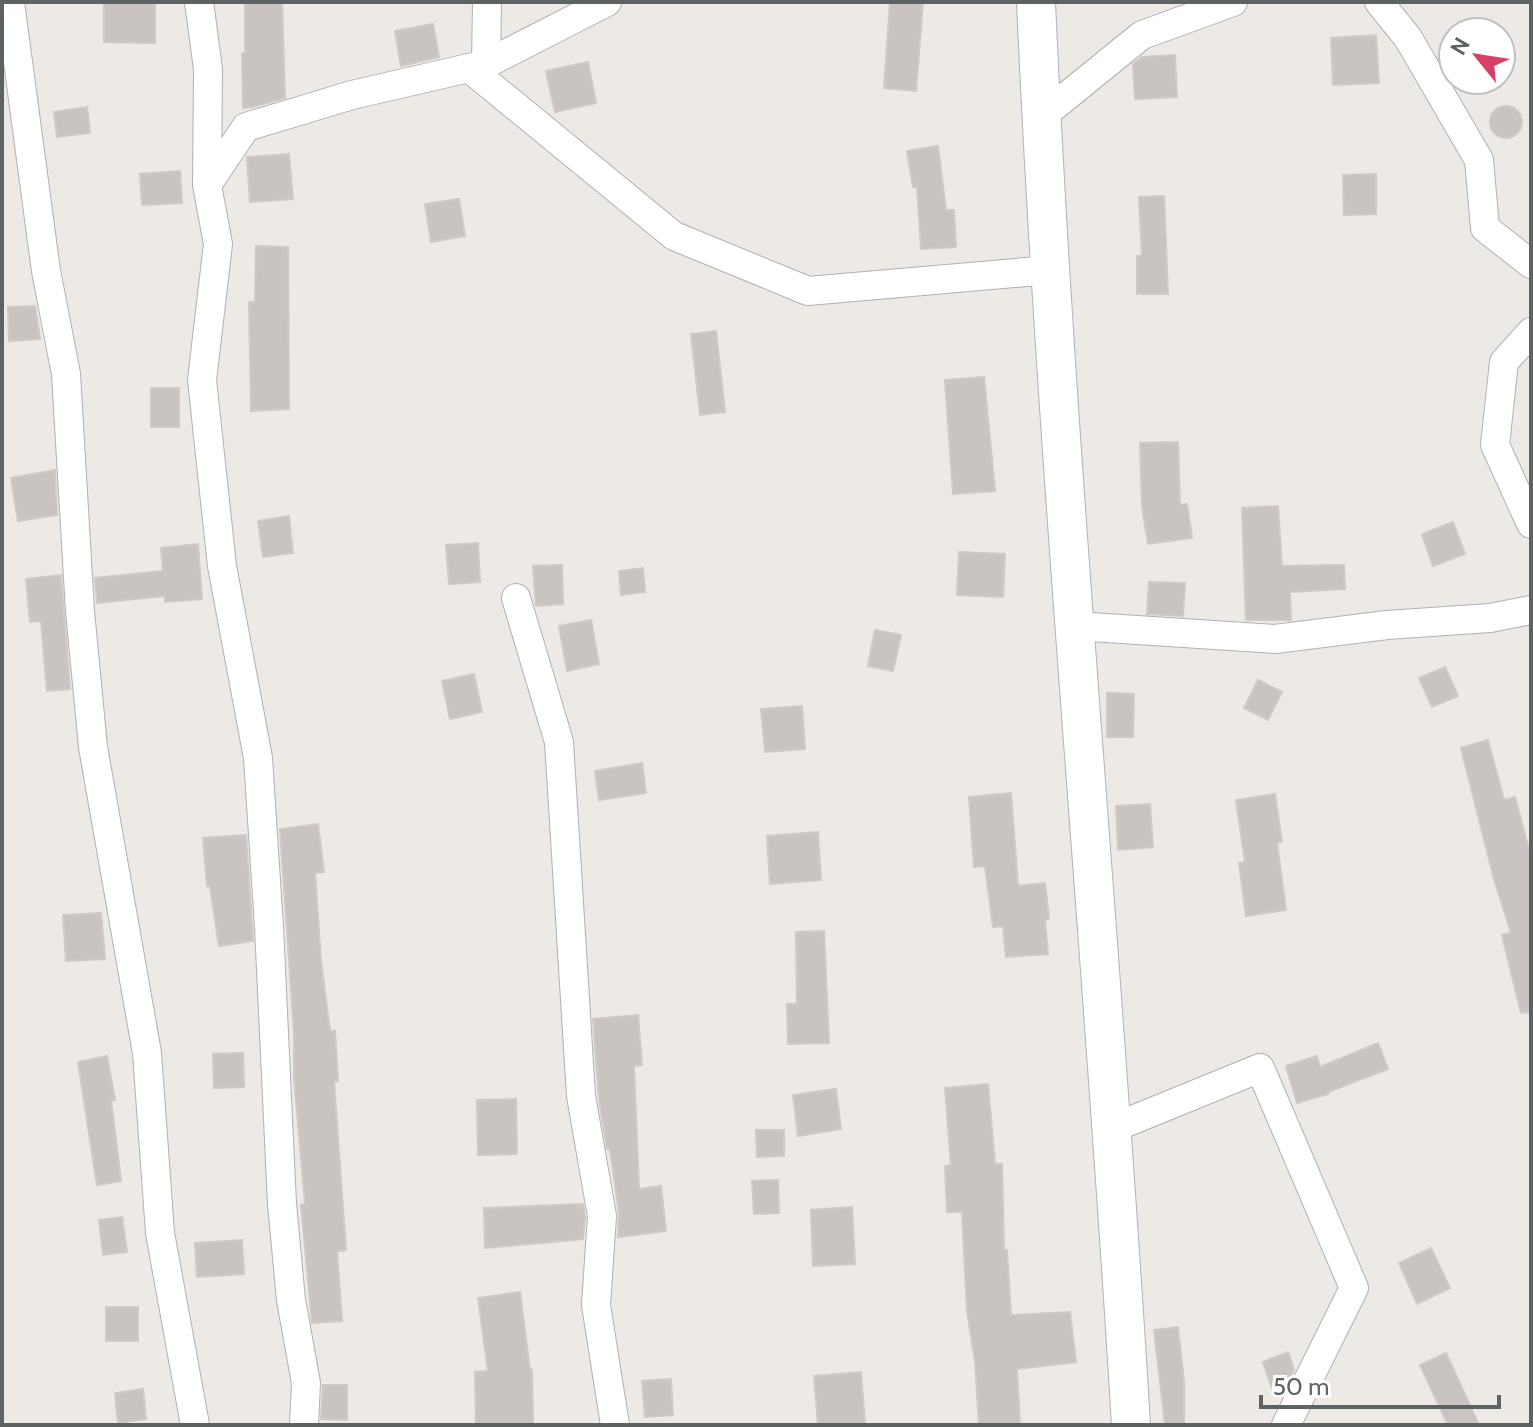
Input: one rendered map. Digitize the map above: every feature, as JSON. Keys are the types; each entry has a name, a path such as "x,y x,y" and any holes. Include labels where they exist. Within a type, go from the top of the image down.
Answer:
{"street":[{"path":"10,2 12,92 66,374 80,611 93,747 147,1053 160,1233 195,1425"},
{"path":"199,2 208,69 207,185 218,244 202,380 222,566 258,758 282,1204 291,1300 306,1383 304,1425"},
{"path":"478,66 487,2"},
{"path":"207,185 246,127 352,95 478,66 607,2"},
{"path":"1036,2 1049,270 1113,1128 1131,1425"},
{"path":"1041,117 1142,35 1233,2"},
{"path":"1379,2 1408,38 1479,160 1485,228 1531,264"},
{"path":"478,66 674,236 808,291 1049,270"},
{"path":"1531,332 1504,362 1495,445 1531,524"},
{"path":"516,598 559,742 581,1096 602,1216 596,1305 615,1425"},
{"path":"1075,626 1275,639 1387,625 1490,618 1531,610"},
{"path":"1113,1128 1260,1068 1354,1288 1286,1425"}],"building":[{"path":"104,2 155,2 155,43 104,42"},
{"path":"245,2 282,2 285,98 243,108 242,53 245,53"},
{"path":"890,2 923,2 916,91 884,88"},
{"path":"433,24 439,57 401,66 395,31"},
{"path":"1376,35 1379,83 1333,85 1331,38"},
{"path":"1175,55 1177,97 1135,99 1133,64 1142,57"},
{"path":"588,62 596,103 555,112 546,71"},
{"path":"1506,106 1517,111 1522,122 1517,133 1506,138 1495,133 1490,122 1495,111"},
{"path":"87,107 90,133 57,137 54,112"},
{"path":"938,146 946,210 954,210 956,247 921,249 917,187 913,187 907,151"},
{"path":"289,154 293,199 250,202 247,157"},
{"path":"180,171 182,203 142,205 140,174"},
{"path":"1376,174 1376,214 1344,215 1343,175"},
{"path":"1164,196 1168,294 1137,294 1137,256 1142,256 1139,197"},
{"path":"459,199 465,236 431,242 425,204"},
{"path":"256,246 288,247 289,409 251,411 249,302 255,302"},
{"path":"35,306 40,339 9,341 8,307"},
{"path":"716,331 725,412 700,415 691,334"},
{"path":"984,377 995,491 953,494 945,380"},
{"path":"151,388 179,388 179,427 151,427"},
{"path":"1178,442 1180,505 1187,504 1192,538 1148,544 1142,506 1140,443"},
{"path":"55,470 57,515 18,521 11,478"},
{"path":"1278,506 1282,566 1344,565 1345,589 1290,592 1291,620 1246,620 1242,508"},
{"path":"289,516 293,553 263,557 258,521"},
{"path":"1453,522 1465,554 1433,566 1422,534"},
{"path":"478,543 480,582 449,584 446,545"},
{"path":"198,544 202,599 165,602 165,596 97,603 95,578 163,571 161,548"},
{"path":"959,552 1005,554 1003,597 957,595"},
{"path":"562,565 563,604 536,606 533,566"},
{"path":"643,568 645,592 621,595 619,571"},
{"path":"61,575 70,689 47,691 41,621 30,622 26,579"},
{"path":"1149,582 1185,583 1183,616 1147,614"},
{"path":"591,620 599,664 567,671 559,626"},
{"path":"875,630 901,635 893,671 868,666"},
{"path":"1445,667 1458,696 1432,707 1419,678"},
{"path":"474,674 482,712 450,719 442,681"},
{"path":"1258,680 1282,692 1268,720 1244,708"},
{"path":"1107,693 1134,694 1133,737 1107,737"},
{"path":"802,706 805,749 765,752 761,709"},
{"path":"1488,740 1504,800 1515,797 1531,858 1531,1012 1521,1013 1502,935 1511,933 1461,748"},
{"path":"642,763 646,793 599,800 595,771"},
{"path":"1011,793 1018,886 1045,883 1049,919 1045,920 1048,954 1006,957 1003,926 993,927 985,866 974,867 969,797"},
{"path":"1275,794 1282,842 1277,843 1286,910 1246,916 1239,863 1245,862 1236,800"},
{"path":"1150,804 1153,847 1118,850 1116,806"},
{"path":"318,824 324,872 315,873 321,961 330,1031 335,1031 338,1081 334,1081 346,1250 337,1251 342,1321 312,1323 301,1205 305,1204 294,1078 294,1033 280,829"},
{"path":"818,832 821,880 770,884 767,836"},
{"path":"246,835 253,941 219,946 210,886 207,886 203,838"},
{"path":"101,913 105,959 66,961 63,915"},
{"path":"824,931 829,1043 788,1044 787,1004 797,1004 796,932"},
{"path":"638,1015 642,1065 634,1066 639,1189 661,1186 666,1231 618,1237 619,1213 599,1100 593,1019"},
{"path":"1378,1043 1388,1069 1328,1094 1297,1103 1286,1066 1317,1056 1320,1067"},
{"path":"243,1053 244,1087 214,1088 213,1054"},
{"path":"107,1056 115,1100 111,1100 121,1181 97,1185 78,1062"},
{"path":"988,1084 995,1164 1002,1164 1004,1250 1007,1250 1011,1315 1070,1312 1076,1362 1017,1369 1020,1425 979,1425 975,1361 967,1311 962,1212 947,1212 945,1166 951,1165 945,1088"},
{"path":"836,1089 841,1129 798,1136 793,1095"},
{"path":"516,1099 517,1154 478,1155 477,1100"},
{"path":"756,1130 784,1130 784,1156 757,1157"},
{"path":"778,1180 779,1213 754,1214 752,1181"},
{"path":"583,1204 583,1239 485,1248 484,1208"},
{"path":"852,1207 855,1264 813,1266 811,1210"},
{"path":"122,1217 127,1252 103,1255 99,1220"},
{"path":"242,1240 244,1274 197,1277 195,1243"},
{"path":"1431,1248 1450,1288 1417,1304 1399,1263"},
{"path":"520,1292 532,1370 533,1425 476,1425 475,1372 488,1371 478,1298"},
{"path":"106,1307 138,1307 138,1341 106,1341"},
{"path":"1178,1327 1184,1382 1184,1425 1165,1425 1154,1330"},
{"path":"1288,1352 1294,1370 1284,1390 1274,1394 1263,1362"},
{"path":"1446,1353 1479,1425 1448,1425 1420,1365"},
{"path":"861,1372 865,1425 818,1425 814,1376"},
{"path":"671,1379 673,1415 645,1417 642,1381"},
{"path":"323,1385 347,1385 347,1420 321,1419"},
{"path":"143,1389 146,1419 118,1423 115,1393"}]}
